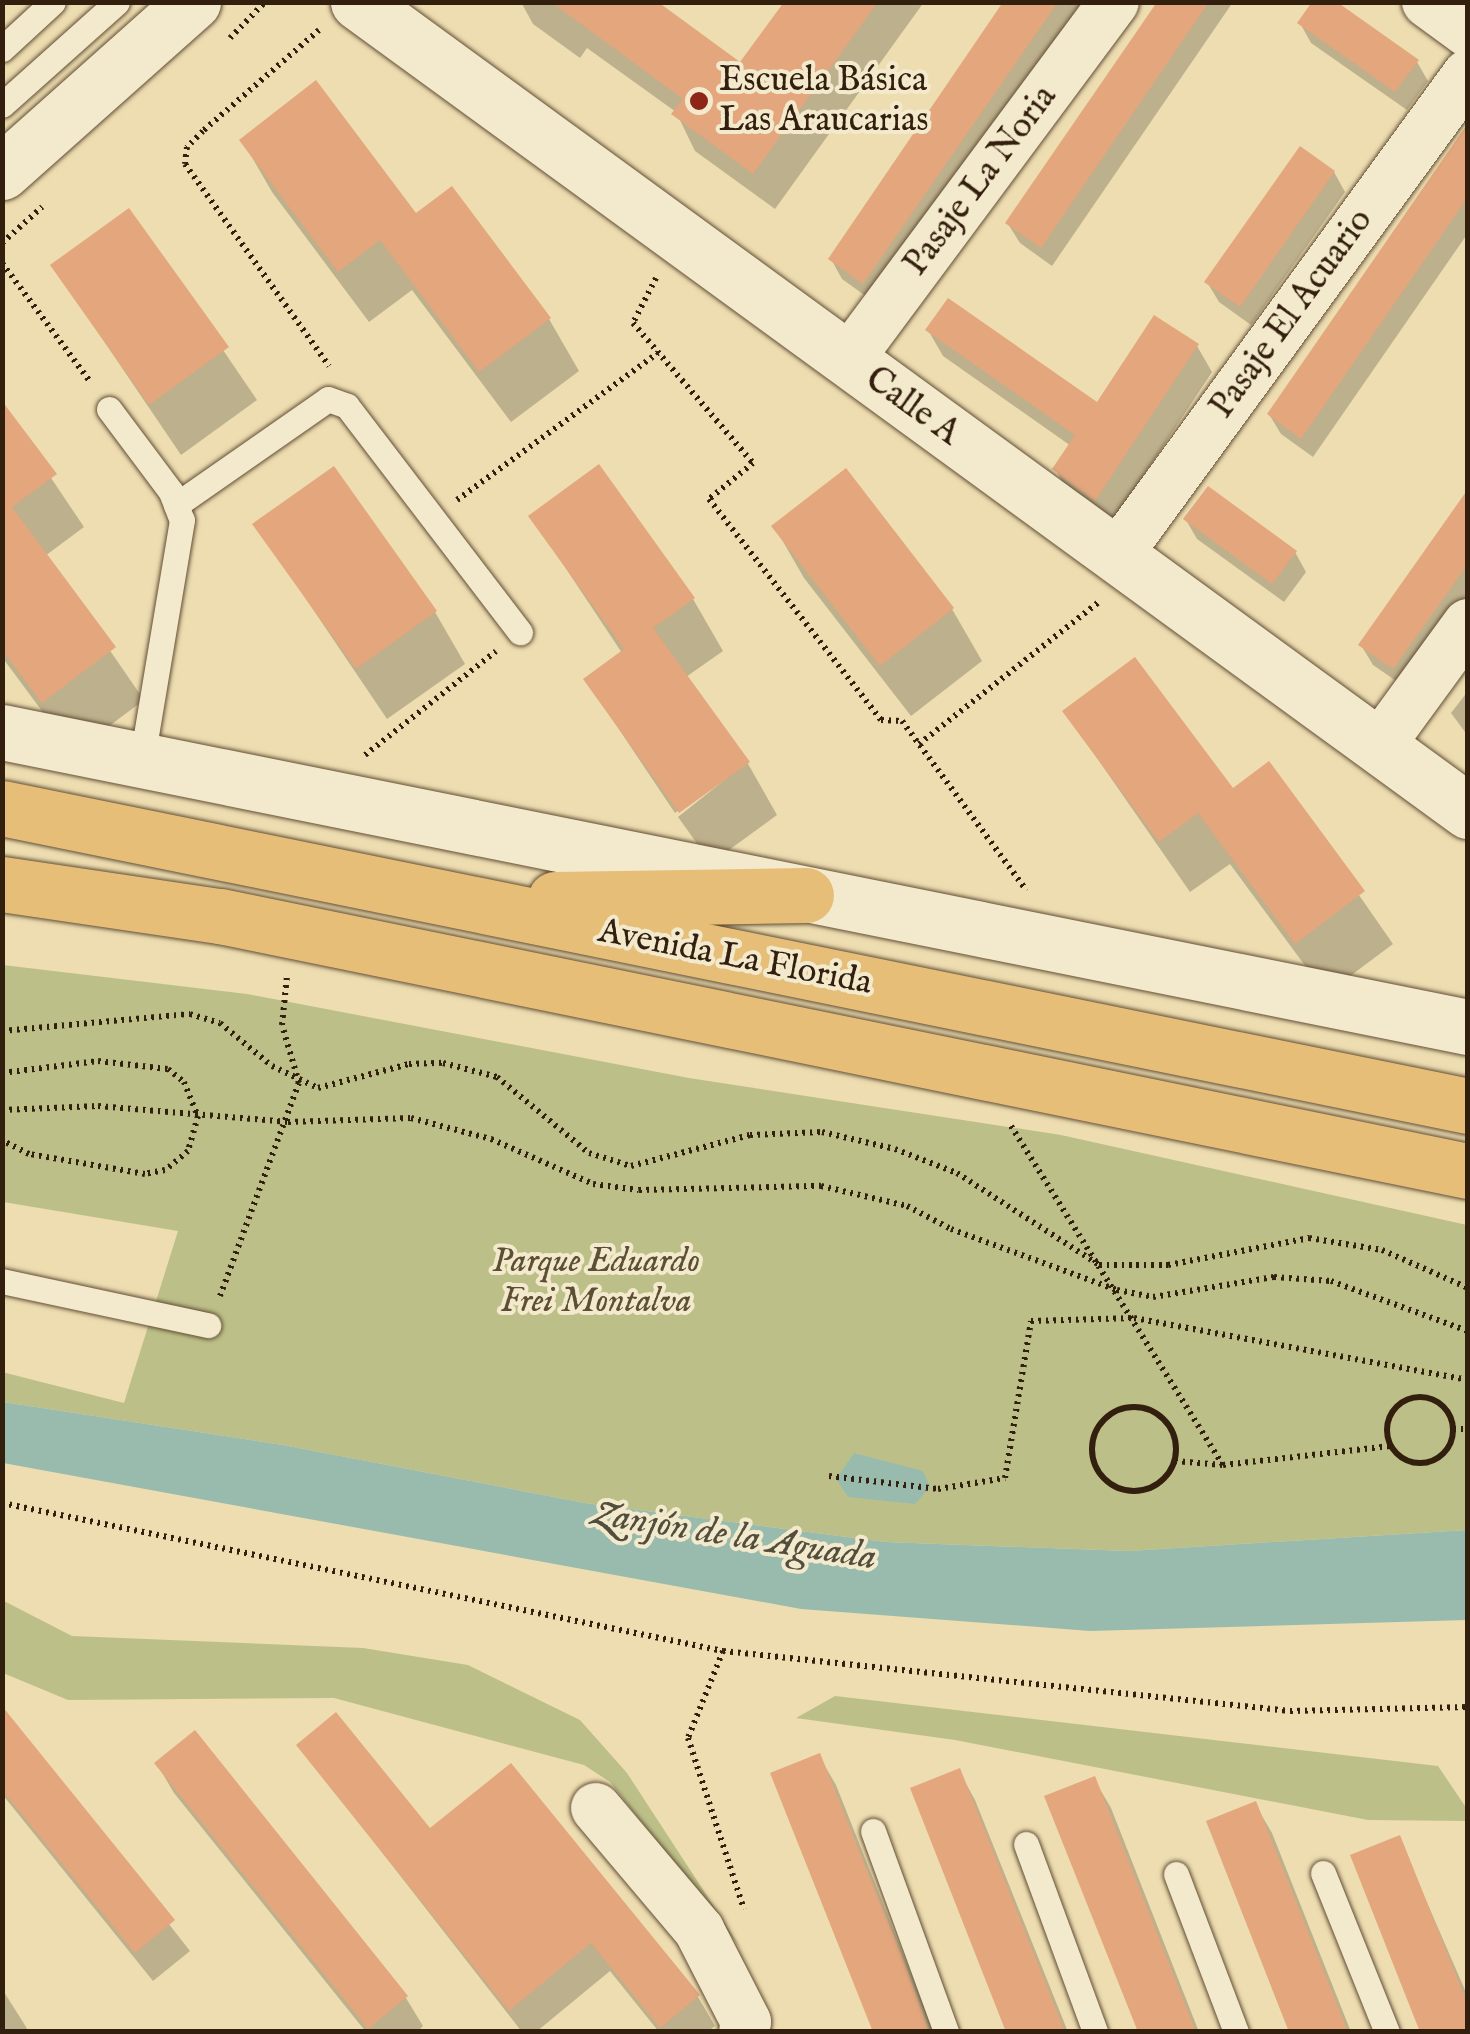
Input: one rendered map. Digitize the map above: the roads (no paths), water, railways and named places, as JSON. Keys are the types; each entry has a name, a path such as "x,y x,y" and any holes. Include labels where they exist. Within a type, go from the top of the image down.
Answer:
{"main road":[{"name":"Avenida La Florida","path":"2,808 1468,1106"},
{"name":"Avenida La Florida","path":"2,884 292,930 1468,1171"},
{"path":"447,900 806,895"}],"street":[{"path":"2,172 192,2"},
{"name":"Pasaje La Noria","path":"848,360 1114,2"},
{"name":"Calle A","path":"343,12 848,360 1468,811"},
{"name":"Pasaje El Acuario","path":"1127,563 1468,74"},
{"path":"1378,746 1468,624"},
{"path":"2,732 1468,1027"},
{"path":"596,1808 699,1930 746,2022 744,2032"}],"lane":[{"path":"2,49 53,2"},
{"path":"2,105 117,2"},
{"path":"176,505 328,399 338,403 520,632"},
{"path":"109,408 176,505 182,520 142,760"},
{"path":"2,1281 208,1325"},
{"path":"873,1831 946,2032"},
{"path":"1026,1844 1096,2032"},
{"path":"1176,1874 1236,2032"},
{"path":"1323,1874 1387,2032"}],"water":[{"name":"Zanjón de la Aguada","path":"3,1402 283,1445 585,1503 886,1542 1129,1551 1467,1530 1467,1620 1090,1631 801,1609 3,1463"},
{"path":"854,1453 923,1471 930,1487 915,1504 848,1497 836,1479"}],"place":[{"name":"Escuela Básica Las Araucarias","path":"699,101"}],"park label":[{"name":"Parque Eduardo Frei Montalva","path":"596,1282"}]}
